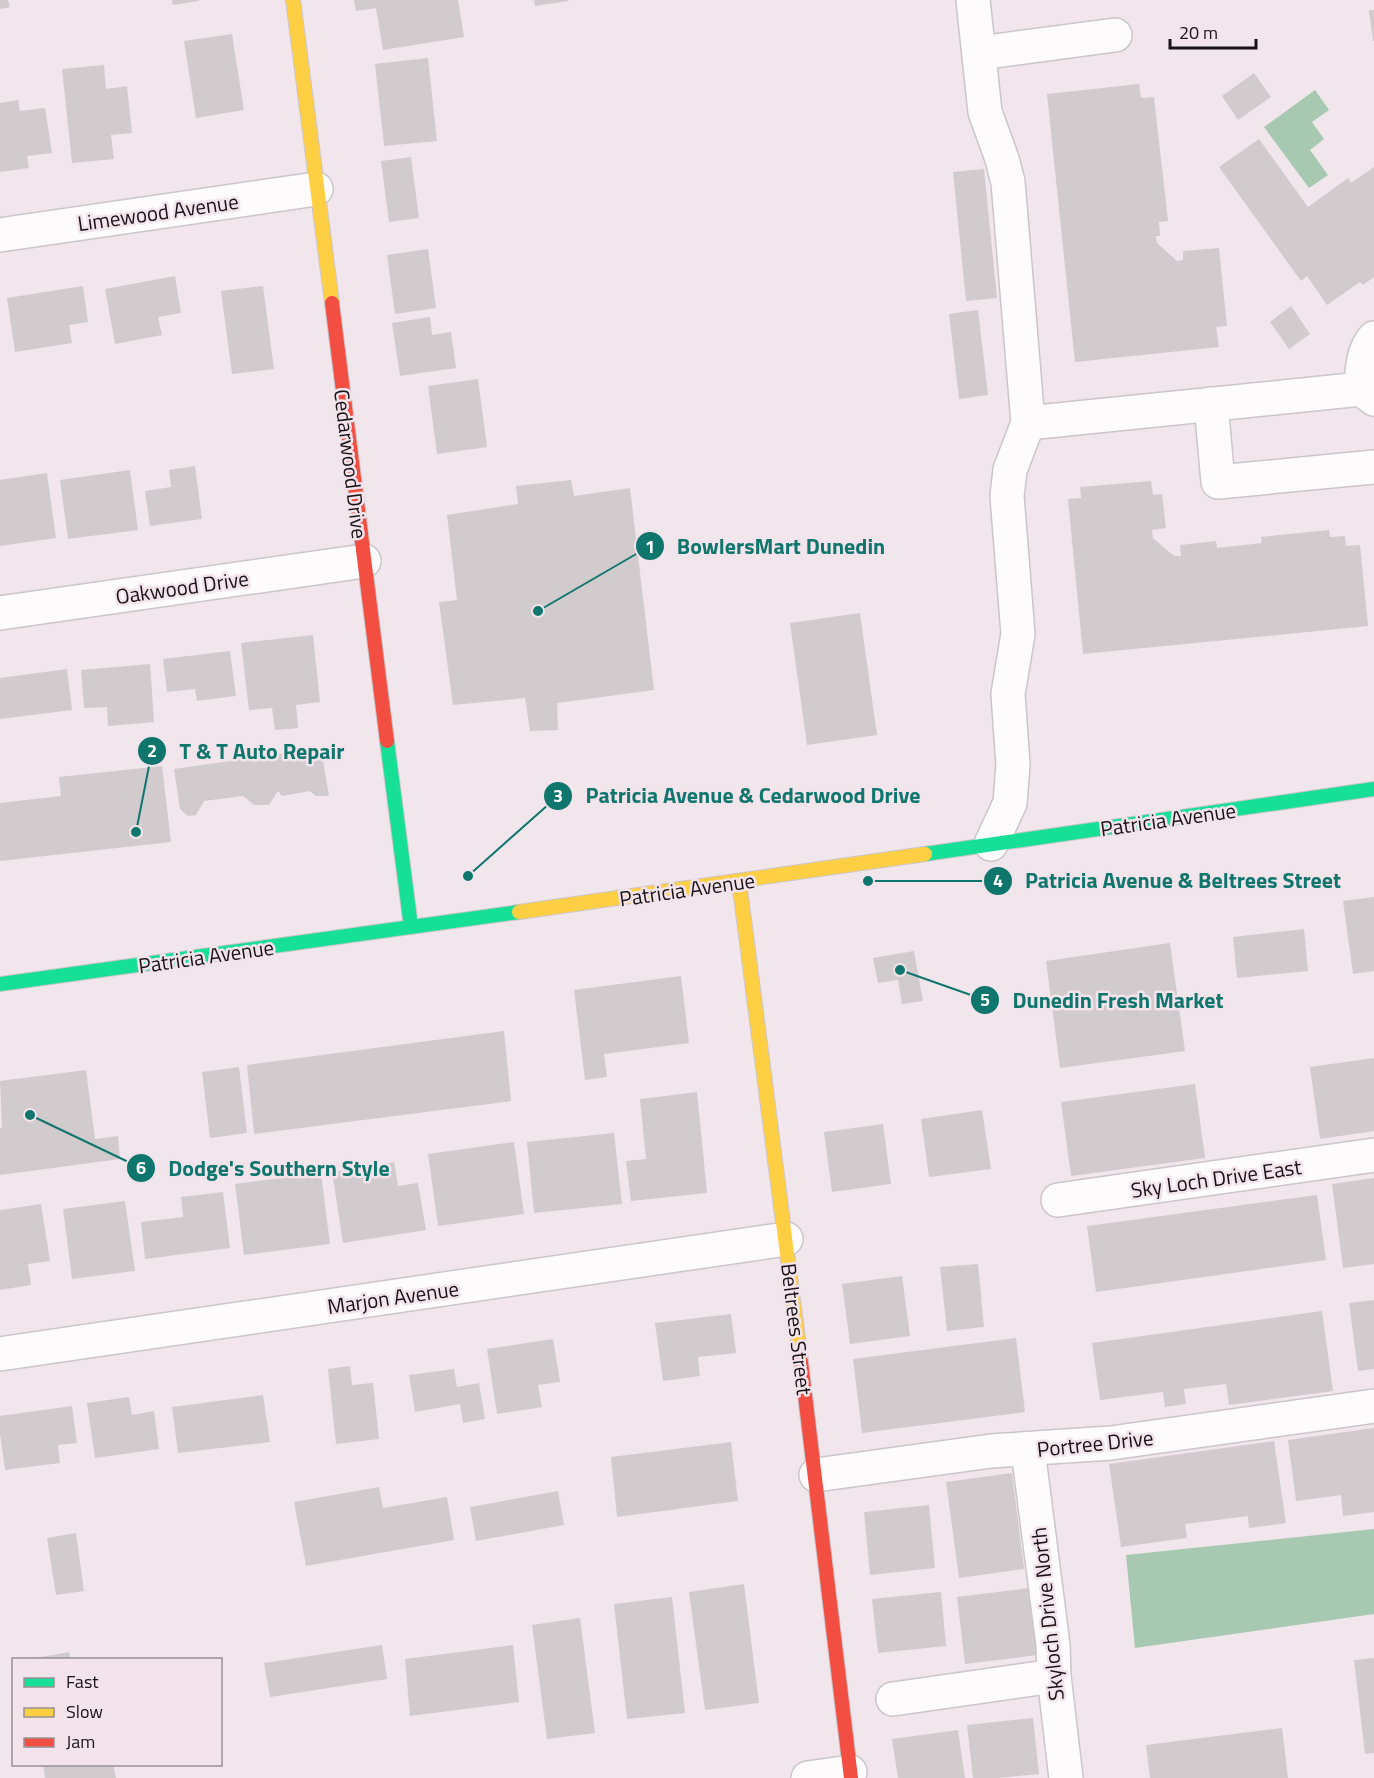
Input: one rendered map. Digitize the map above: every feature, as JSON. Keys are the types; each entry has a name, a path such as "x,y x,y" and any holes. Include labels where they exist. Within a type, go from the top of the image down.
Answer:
{"street":[{"name":"Cedarwood Drive","path":"293,0 411,927"},
{"path":"973,0 985,112 1008,183 1028,423 1010,470 1006,496 1018,634 1008,694 1013,765 1010,803 991,844"},
{"path":"980,53 1115,35"},
{"name":"Limewood Avenue","path":"0,235 316,189"},
{"path":"1028,423 1211,404 1368,394 1362,365 1369,344 1374,338"},
{"path":"1211,404 1218,482 1374,467"},
{"name":"Oakwood Drive","path":"0,613 364,561"},
{"name":"Patricia Avenue","path":"0,984 739,881 1374,789"},
{"name":"Beltrees Street","path":"739,881 816,1475 850,1775"},
{"name":"Sky Loch Drive East","path":"1058,1200 1374,1155"},
{"name":"Marjon Avenue","path":"0,1354 786,1239"},
{"name":"Portree Drive","path":"816,1475 991,1451 1111,1443 1374,1406"},
{"name":"Skyloch Drive North","path":"1028,1450 1053,1645 1054,1676 1066,1778"},
{"path":"893,1699 1054,1676"},
{"path":"808,1778 850,1775"}],"shaded area":[{"path":"1315,90 1329,110 1312,122 1324,139 1310,150 1328,175 1309,188 1264,127"},
{"path":"1374,1529 1374,1614 1135,1648 1126,1555"}],"building":[{"path":"0,0 8,0 10,7 0,9"},
{"path":"172,0 199,0 199,1 173,5"},
{"path":"354,0 458,0 464,37 383,50 376,8 356,11"},
{"path":"534,0 568,0 569,1 535,6"},
{"path":"1369,10 1374,10 1374,41 1373,41"},
{"path":"232,34 244,110 196,118 184,41"},
{"path":"428,58 437,141 384,146 375,64"},
{"path":"104,65 106,89 127,86 132,133 111,135 114,159 72,163 62,69"},
{"path":"1254,73 1271,97 1238,120 1222,96"},
{"path":"1139,84 1141,98 1154,97 1168,221 1159,222 1160,236 1156,236 1157,243 1177,261 1183,260 1183,251 1219,248 1227,326 1216,327 1219,347 1075,362 1047,94"},
{"path":"18,100 20,111 45,108 52,153 27,156 29,168 0,172 0,103"},
{"path":"1259,139 1308,207 1348,178 1351,183 1374,167 1374,277 1363,285 1360,282 1327,305 1307,276 1301,281 1219,167"},
{"path":"411,157 419,218 389,222 381,161"},
{"path":"984,169 997,298 966,301 953,172"},
{"path":"428,249 436,308 395,314 387,255"},
{"path":"175,276 181,313 158,317 162,335 115,344 105,289"},
{"path":"83,286 88,322 69,325 72,343 15,352 7,298"},
{"path":"263,286 274,369 232,374 221,291"},
{"path":"1291,306 1310,334 1289,349 1270,322"},
{"path":"978,310 988,395 959,399 949,314"},
{"path":"430,317 432,335 451,332 456,368 400,376 392,323"},
{"path":"478,379 487,447 437,454 428,386"},
{"path":"195,466 202,519 150,526 145,491 171,487 169,470"},
{"path":"130,470 138,530 68,539 60,480"},
{"path":"47,473 56,538 0,546 0,480"},
{"path":"571,480 574,496 630,488 654,690 557,703 558,730 530,731 525,698 453,705 439,602 457,600 447,515 518,504 516,486"},
{"path":"1151,481 1153,495 1162,494 1166,528 1152,530 1153,538 1174,556 1181,556 1180,545 1216,541 1217,548 1262,543 1261,537 1329,530 1330,537 1345,536 1346,546 1360,545 1368,626 1083,654 1068,499 1081,498 1080,487"},
{"path":"860,613 877,735 807,745 790,623"},
{"path":"313,635 320,702 296,705 298,728 275,730 272,708 249,710 241,643"},
{"path":"230,651 236,696 197,701 195,689 167,692 163,659"},
{"path":"150,664 154,722 108,726 107,707 84,708 81,670"},
{"path":"67,669 72,710 0,719 0,678"},
{"path":"321,748 329,796 316,796 310,791 282,796 278,791 269,805 254,805 243,796 204,801 196,815 188,816 180,809 174,769"},
{"path":"162,766 171,842 0,861 0,803 61,796 59,777"},
{"path":"1374,897 1374,971 1353,974 1343,901"},
{"path":"1304,929 1308,971 1237,978 1233,937"},
{"path":"1170,943 1185,1051 1060,1068 1046,961"},
{"path":"914,951 923,1001 902,1004 898,980 878,983 873,958"},
{"path":"681,976 689,1043 604,1054 607,1077 585,1080 574,990"},
{"path":"504,1031 511,1101 254,1134 247,1065"},
{"path":"1374,1058 1374,1131 1320,1139 1310,1067"},
{"path":"239,1067 247,1133 210,1138 202,1072"},
{"path":"86,1070 95,1139 118,1136 120,1159 0,1175 0,1128 2,1128 0,1081"},
{"path":"1195,1084 1205,1158 1071,1176 1061,1102"},
{"path":"697,1092 707,1193 631,1201 626,1161 646,1159 640,1099"},
{"path":"982,1110 991,1169 929,1177 921,1119"},
{"path":"883,1124 891,1184 832,1192 824,1132"},
{"path":"614,1133 622,1204 534,1213 527,1142"},
{"path":"514,1142 524,1214 438,1226 428,1154"},
{"path":"394,1162 398,1186 418,1183 426,1230 343,1243 332,1172"},
{"path":"321,1173 330,1244 244,1255 235,1184"},
{"path":"1374,1178 1374,1264 1343,1268 1332,1184"},
{"path":"223,1192 230,1248 145,1259 141,1222 183,1217 181,1197"},
{"path":"1317,1195 1326,1260 1096,1292 1087,1226"},
{"path":"125,1201 135,1271 72,1279 63,1209"},
{"path":"41,1204 50,1261 28,1264 31,1285 0,1290 0,1210"},
{"path":"978,1264 984,1327 947,1331 940,1267"},
{"path":"902,1276 910,1336 850,1344 842,1284"},
{"path":"1374,1300 1374,1369 1358,1371 1349,1303"},
{"path":"1322,1311 1333,1391 1229,1405 1226,1384 1184,1389 1186,1404 1165,1407 1163,1392 1100,1400 1092,1343"},
{"path":"731,1314 736,1353 698,1357 700,1376 663,1381 655,1323"},
{"path":"1016,1338 1025,1412 862,1433 853,1359"},
{"path":"553,1339 560,1382 538,1385 542,1407 497,1414 487,1349"},
{"path":"350,1366 352,1385 373,1383 379,1439 336,1444 328,1369"},
{"path":"454,1369 457,1387 479,1383 485,1419 463,1423 460,1404 415,1412 409,1375"},
{"path":"263,1395 270,1442 178,1453 172,1407"},
{"path":"129,1397 132,1415 154,1411 159,1449 95,1458 87,1403"},
{"path":"72,1406 77,1443 58,1445 60,1463 5,1470 0,1416"},
{"path":"1374,1428 1374,1512 1343,1516 1341,1495 1296,1501 1288,1440"},
{"path":"1274,1441 1286,1523 1249,1528 1248,1516 1185,1524 1187,1538 1121,1547 1109,1464"},
{"path":"731,1442 738,1501 617,1517 611,1457"},
{"path":"1012,1473 1024,1569 959,1578 946,1482"},
{"path":"379,1487 383,1508 447,1497 454,1540 306,1566 294,1502"},
{"path":"558,1491 564,1525 476,1541 470,1507"},
{"path":"929,1505 935,1568 870,1575 864,1512"},
{"path":"76,1533 84,1591 56,1595 47,1538"},
{"path":"744,1584 759,1703 705,1710 689,1592"},
{"path":"1029,1588 1037,1655 965,1664 957,1597"},
{"path":"941,1592 946,1646 878,1653 872,1599"},
{"path":"672,1597 685,1713 627,1719 614,1604"},
{"path":"580,1618 595,1733 547,1739 532,1625"},
{"path":"382,1645 387,1679 270,1697 264,1663"},
{"path":"513,1645 519,1702 410,1716 405,1659"},
{"path":"69,1652 71,1658 36,1658"},
{"path":"1374,1658 1374,1753 1365,1754 1354,1660"},
{"path":"1033,1718 1039,1774 973,1778 967,1725"},
{"path":"1282,1728 1288,1778 1150,1778 1146,1745"},
{"path":"958,1730 965,1778 898,1778 892,1739"},
{"path":"43,1766 113,1766 116,1778 45,1778"}],"traffic: fast":[{"path":"387,741 411,927"},
{"path":"925,854 1374,789"},
{"path":"0,984 519,912"}],"traffic: slow":[{"path":"293,0 332,303"},
{"path":"519,912 925,854"},
{"path":"739,881 801,1362"}],"traffic: jam":[{"path":"332,303 387,741"},
{"path":"801,1362 851,1778"}],"place":[{"name":"BowlersMart Dunedin","path":"538,611"},
{"name":"T & T Auto Repair","path":"136,832"},
{"name":"Patricia Avenue & Cedarwood Drive","path":"468,876"},
{"name":"Patricia Avenue & Beltrees Street","path":"868,881"},
{"name":"Dunedin Fresh Market","path":"900,970"},
{"name":"Dodge's Southern Style","path":"30,1115"}]}
